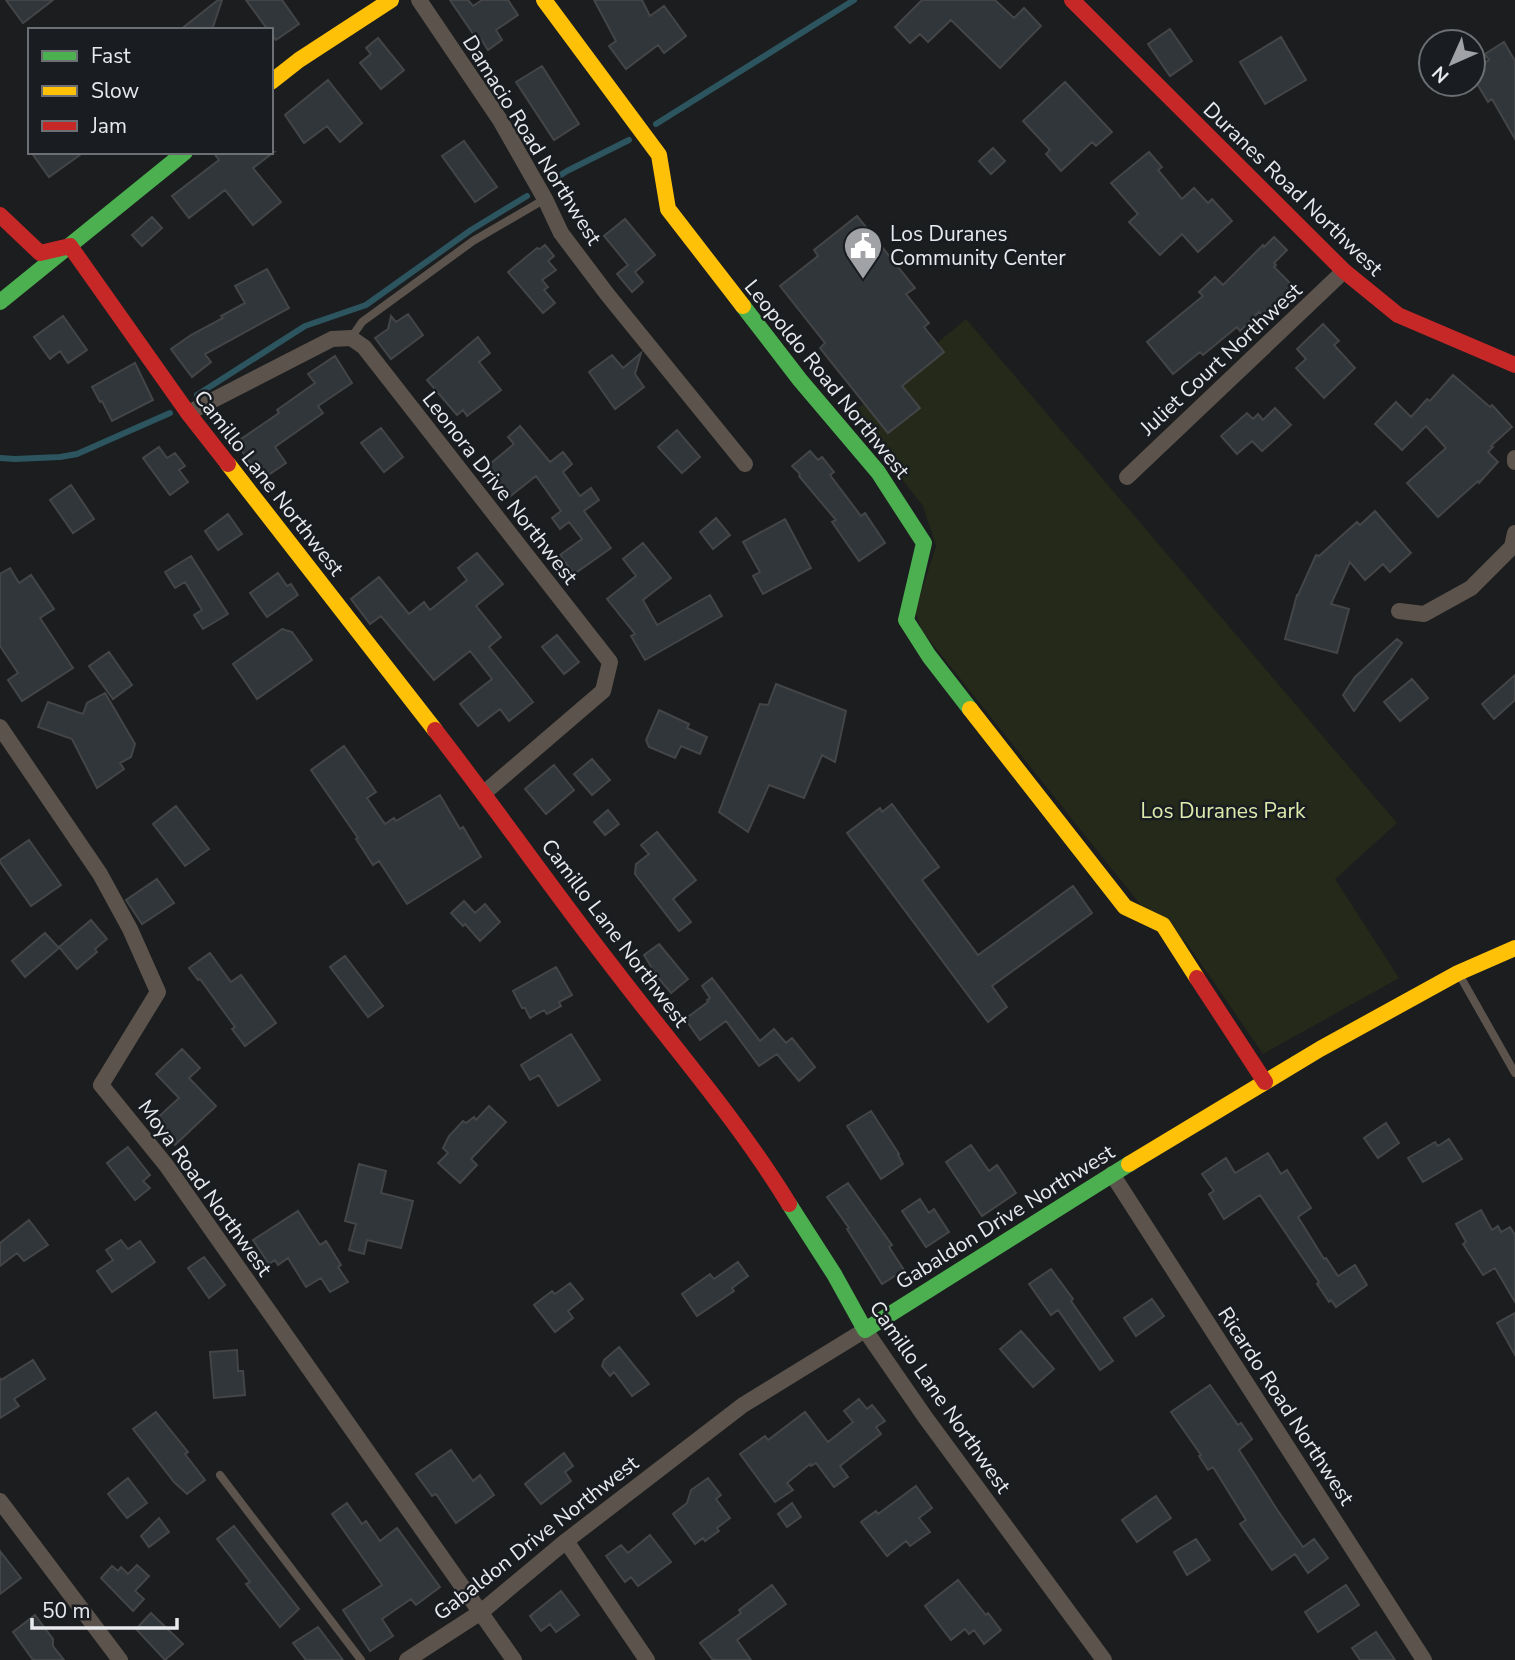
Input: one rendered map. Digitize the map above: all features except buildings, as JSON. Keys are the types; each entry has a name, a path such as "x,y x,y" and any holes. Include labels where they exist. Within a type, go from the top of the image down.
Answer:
{"street":[{"path":"273,80 299,60 391,0"},
{"name":"Damacio Road Northwest","path":"419,0 500,120 545,198 561,233 745,464"},
{"name":"Leopoldo Road Northwest","path":"544,0 659,155 668,209 792,369 878,472 924,543 906,620 929,656 1125,907 1163,925 1265,1082"},
{"name":"Duranes Road Northwest","path":"1072,0 1344,271 1398,315 1515,365"},
{"path":"0,302 183,154"},
{"path":"0,215 40,253 70,246"},
{"name":"Camillo Lane Northwest","path":"70,246 188,413 485,793 608,962 774,1178 834,1274 865,1330 925,1417 1104,1660"},
{"name":"Juliet Court Northwest","path":"1127,477 1344,271"},
{"path":"188,413 332,339 351,338"},
{"name":"Leonora Drive Northwest","path":"351,338 364,348 610,662 603,691 485,793"},
{"path":"1399,611 1423,614 1471,588 1513,547 1515,533"},
{"name":"Moya Road Northwest","path":"0,727 100,874 130,929 158,992 101,1085 166,1166 514,1660"},
{"name":"Gabaldon Drive Northwest","path":"407,1660 481,1612 566,1541 743,1405 1112,1174 1320,1049 1458,974 1515,948"},
{"name":"Ricardo Road Northwest","path":"1112,1174 1424,1660"},
{"path":"0,1501 120,1660"},
{"path":"566,1541 647,1660"}],"lane":[{"path":"351,338 362,322 473,241 545,198"},
{"path":"1458,974 1515,1073"},
{"path":"220,1475 361,1660"}],"green space":[{"name":"Los Duranes Park","path":"966,319 1397,823 1335,879 1399,978 1263,1054 1186,942 1143,908 922,631 915,611 936,546 923,506 851,414"}],"waterway":[{"path":"656,124 854,0"},
{"path":"553,180 629,140"},
{"path":"197,395 305,326 366,305 471,230 527,196"},
{"path":"0,458 60,457 77,454 170,413"}],"traffic: fast":[{"path":"0,302 183,154"},
{"path":"743,306 800,380 878,472 924,543 906,620 929,656 970,709"},
{"path":"789,1204 834,1274 865,1330 1129,1164"}],"traffic: slow":[{"path":"273,80 299,60 391,0"},
{"path":"544,0 659,155 668,209 743,306"},
{"path":"228,464 435,730"},
{"path":"970,709 1125,907 1163,925 1197,978"},
{"path":"1129,1164 1320,1049 1458,973 1515,948"}],"traffic: jam":[{"path":"1072,0 1344,271 1398,315 1515,365"},
{"path":"0,215 40,253 70,246 188,413 228,464"},
{"path":"435,730 589,936 726,1112 789,1204"},
{"path":"1197,978 1265,1082"}],"place":[{"name":"Los Duranes Community Center","path":"863,280"}]}
